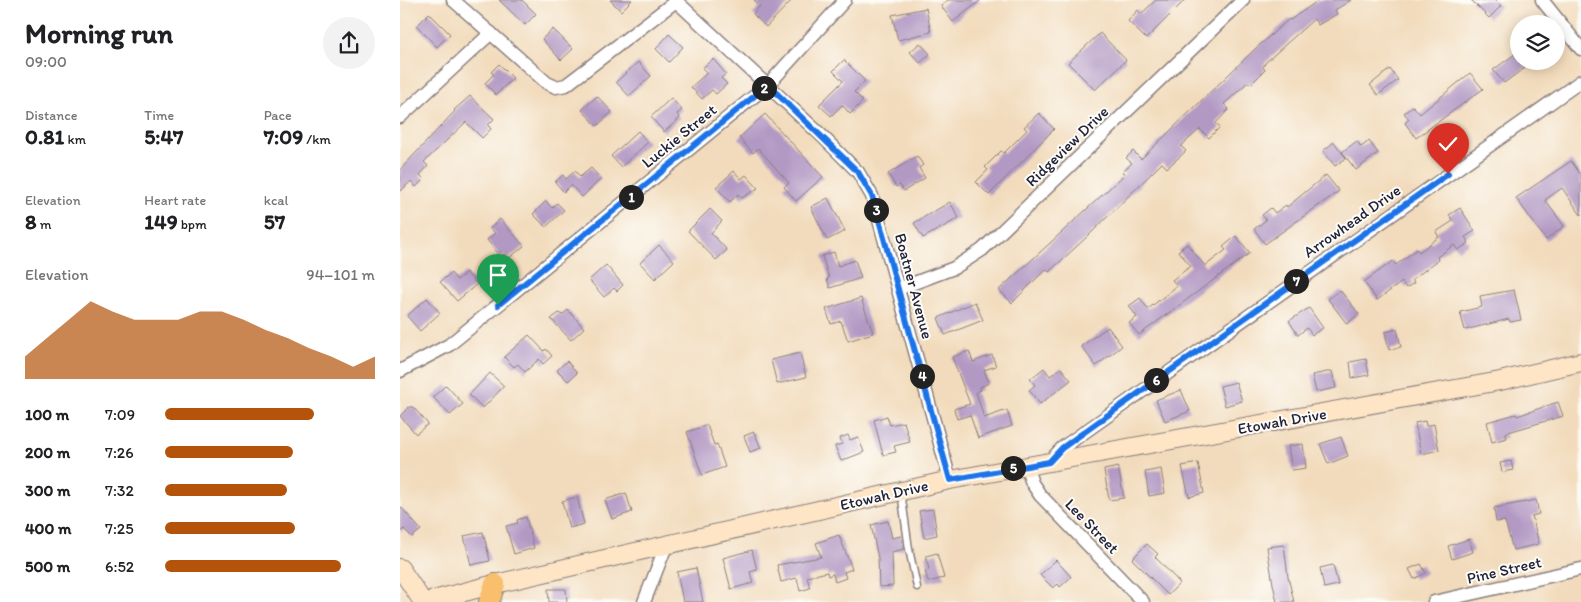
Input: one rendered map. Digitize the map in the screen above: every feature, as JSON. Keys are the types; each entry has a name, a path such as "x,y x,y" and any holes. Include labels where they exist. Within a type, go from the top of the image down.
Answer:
{"street":[{"path":"453,0 547,83 556,87 566,85 676,1"},
{"name":"Ridgeview Drive","path":"898,289 954,268 982,250 1242,0"},
{"path":"1542,0 1581,49"},
{"name":"Boatner Avenue","path":"676,1 821,135 863,179 872,196 950,480"},
{"name":"Luckie Street","path":"400,371 449,345 768,85 815,36 840,1"},
{"path":"400,118 491,33"},
{"name":"Arrowhead Drive","path":"1049,462 1062,448 1193,353 1581,81"},
{"name":"Etowah Drive","path":"425,602 492,593 666,546 950,480 1490,383 1581,362"},
{"name":"Lee Street","path":"1026,466 1032,483 1040,495 1143,602"},
{"path":"644,602 666,546"},
{"path":"400,568 425,602"},
{"name":"Pine Street","path":"1434,602 1581,569"}],"lane":[{"path":"901,491 908,549 918,587"}],"building":[{"path":"499,0 522,0 536,14 525,25"},
{"path":"610,0 632,0 621,11"},
{"path":"754,0 792,0 766,27 753,14 760,6"},
{"path":"948,0 981,0 953,22 941,6"},
{"path":"1156,0 1185,0 1146,39 1128,21 1138,10 1141,14"},
{"path":"1319,0 1351,0 1335,10 1337,14 1318,25 1314,19 1266,62 1263,67 1265,70 1251,84 1248,82 1224,104 1229,109 1216,123 1220,127 1209,138 1200,129 1181,146 1186,151 1167,168 1162,163 1088,236 1049,272 1046,269 1012,303 999,290 1125,174 1122,172 1132,163 1126,158 1133,151 1141,159 1254,50 1289,19"},
{"path":"1471,0 1495,0 1501,6 1489,18"},
{"path":"926,8 931,32 898,40 892,15"},
{"path":"429,13 450,34 437,47 417,26"},
{"path":"553,29 573,49 561,60 542,39"},
{"path":"1100,33 1126,60 1095,90 1068,63"},
{"path":"669,34 683,47 669,62 656,49"},
{"path":"920,43 930,54 920,63 910,52"},
{"path":"1510,58 1510,70 1522,70 1504,83 1493,70"},
{"path":"713,59 726,74 721,78 727,84 716,94 712,90 702,99 691,87 707,73 702,68"},
{"path":"844,60 865,81 854,92 863,101 850,114 842,105 831,116 819,105 843,81 833,71"},
{"path":"638,62 651,76 629,96 616,82"},
{"path":"499,64 513,78 496,95 485,83 494,74 491,72"},
{"path":"1390,69 1398,80 1378,95 1370,85"},
{"path":"1470,73 1483,89 1416,138 1405,123 1409,119 1404,113 1413,106 1420,114"},
{"path":"470,96 494,119 488,125 491,129 482,138 466,122 424,162 428,166 420,175 424,179 416,187 411,181 400,192 400,170 454,110"},
{"path":"597,96 612,112 597,126 582,110"},
{"path":"671,98 682,110 677,114 680,118 664,132 651,117"},
{"path":"1039,113 1054,129 989,195 976,182 988,170 985,167 1001,151 1004,153 1027,130 1024,127"},
{"path":"765,114 823,177 796,201 784,187 789,183 758,148 753,153 739,138"},
{"path":"638,131 648,142 621,167 611,156"},
{"path":"1357,141 1361,147 1369,141 1378,153 1356,170 1342,152"},
{"path":"1334,142 1346,158 1335,166 1323,151"},
{"path":"917,156 923,165 919,168 925,178 904,191 900,185 896,187 888,174"},
{"path":"1571,161 1581,175 1581,215 1562,188 1545,200 1564,226 1546,240 1516,198"},
{"path":"591,168 601,179 582,197 571,185 564,192 555,182 563,175 566,179 575,171 580,177"},
{"path":"734,171 741,179 746,175 758,188 742,198 738,194 730,202 716,187"},
{"path":"1326,175 1339,191 1265,244 1254,229 1266,220 1262,215 1271,208 1275,213 1286,205 1287,207"},
{"path":"828,198 845,231 827,240 811,207"},
{"path":"546,201 552,208 557,203 564,210 546,227 533,214"},
{"path":"950,202 959,218 923,238 914,223"},
{"path":"1460,208 1475,231 1465,237 1469,243 1458,250 1454,245 1437,257 1438,260 1412,280 1414,283 1406,288 1402,282 1377,300 1364,282 1393,261 1396,265 1417,249 1419,252 1439,237 1436,232 1453,221 1449,215"},
{"path":"710,209 722,221 711,233 727,250 716,260 688,231"},
{"path":"500,219 524,246 508,259 504,254 501,257 487,240 495,233 490,228"},
{"path":"1236,236 1250,253 1139,335 1129,323 1137,317 1129,306 1140,298 1148,309 1177,286 1172,280 1191,266 1178,251 1187,244 1205,266 1226,250 1223,247"},
{"path":"659,245 674,261 655,279 640,263"},
{"path":"834,252 838,266 855,260 861,278 830,288 822,256"},
{"path":"606,265 623,285 617,291 614,288 604,297 589,280"},
{"path":"466,272 477,284 457,301 440,282 451,273 457,280"},
{"path":"1340,290 1359,314 1347,324 1328,299"},
{"path":"1514,290 1521,320 1510,322 1509,319 1465,330 1460,312 1482,307 1480,296"},
{"path":"427,298 440,313 420,331 407,316"},
{"path":"861,298 873,333 848,341 841,321 831,324 826,309"},
{"path":"975,302 983,320 945,335 938,318"},
{"path":"1309,308 1323,328 1312,335 1307,328 1298,335 1289,321"},
{"path":"568,310 584,328 571,340 551,319 559,313 562,315"},
{"path":"1108,327 1122,346 1096,366 1081,346"},
{"path":"1397,329 1401,347 1389,350 1385,332"},
{"path":"529,335 544,351 546,349 552,356 543,364 539,359 525,372 518,364 514,367 504,357"},
{"path":"969,351 973,362 992,355 996,366 984,370 989,383 980,387 981,390 976,392 984,418 1007,410 1012,426 978,438 970,415 957,419 954,409 970,404 952,357"},
{"path":"800,353 806,377 777,384 771,360"},
{"path":"1366,359 1369,375 1352,378 1350,362"},
{"path":"567,361 577,373 568,381 557,370"},
{"path":"1044,368 1050,376 1061,368 1071,380 1040,404 1029,390 1035,385 1030,379"},
{"path":"1332,371 1336,388 1316,392 1312,375"},
{"path":"490,373 504,386 483,408 469,395"},
{"path":"1236,382 1242,401 1225,406 1220,386"},
{"path":"446,385 463,404 450,415 433,397"},
{"path":"1181,390 1190,411 1165,421 1156,400"},
{"path":"1558,402 1563,416 1505,433 1507,438 1492,442 1487,422 1516,414 1517,416"},
{"path":"409,407 413,407 428,424 416,434 400,416"},
{"path":"887,416 890,425 904,422 910,442 894,446 896,452 883,455 874,420"},
{"path":"1425,421 1426,426 1434,424 1439,450 1421,454 1415,423"},
{"path":"707,425 714,445 717,444 725,467 702,475 687,432"},
{"path":"754,432 761,448 750,452 744,436"},
{"path":"848,435 850,440 858,437 864,452 841,461 835,446 842,444 840,438"},
{"path":"1341,437 1348,456 1328,464 1320,444"},
{"path":"1303,444 1306,468 1292,470 1288,446"},
{"path":"1511,461 1513,470 1502,472 1500,463"},
{"path":"1198,463 1204,493 1189,497 1182,466"},
{"path":"1118,467 1124,498 1109,500 1104,470"},
{"path":"1161,469 1165,493 1149,496 1145,472"},
{"path":"626,493 632,512 612,519 605,500"},
{"path":"577,497 584,524 569,528 562,501"},
{"path":"1536,500 1539,514 1532,516 1539,544 1513,550 1505,521 1496,522 1494,508"},
{"path":"400,506 421,530 412,537 404,529 400,532"},
{"path":"933,509 937,535 924,538 919,511"},
{"path":"526,517 534,548 514,554 506,526 518,523 517,520"},
{"path":"888,521 892,538 901,536 904,549 892,552 893,586 879,587 878,558 871,525"},
{"path":"483,532 490,561 471,565 464,536"},
{"path":"839,535 852,569 844,572 846,578 835,582 833,574 828,576 827,572 807,577 810,588 800,591 797,578 781,582 777,565 821,557 816,543"},
{"path":"1469,539 1473,552 1452,559 1448,546"},
{"path":"1147,544 1158,554 1155,557 1180,583 1168,595 1132,559"},
{"path":"1284,545 1288,577 1294,602 1277,602 1273,584 1267,547"},
{"path":"752,550 757,570 750,572 753,583 731,589 723,558"},
{"path":"937,553 944,578 928,582 925,571 929,570 926,556"},
{"path":"1056,560 1071,577 1060,587 1058,584 1053,588 1040,575"},
{"path":"1421,564 1426,573 1414,579 1409,569"},
{"path":"1333,565 1338,585 1324,588 1320,568"},
{"path":"696,568 703,602 683,602 677,572"},
{"path":"548,589 566,589 567,602 549,602"}],"route":[{"path":"498,305 768,85 858,172 868,187 881,227 950,480 1049,462 1062,448 1448,174"}]}
